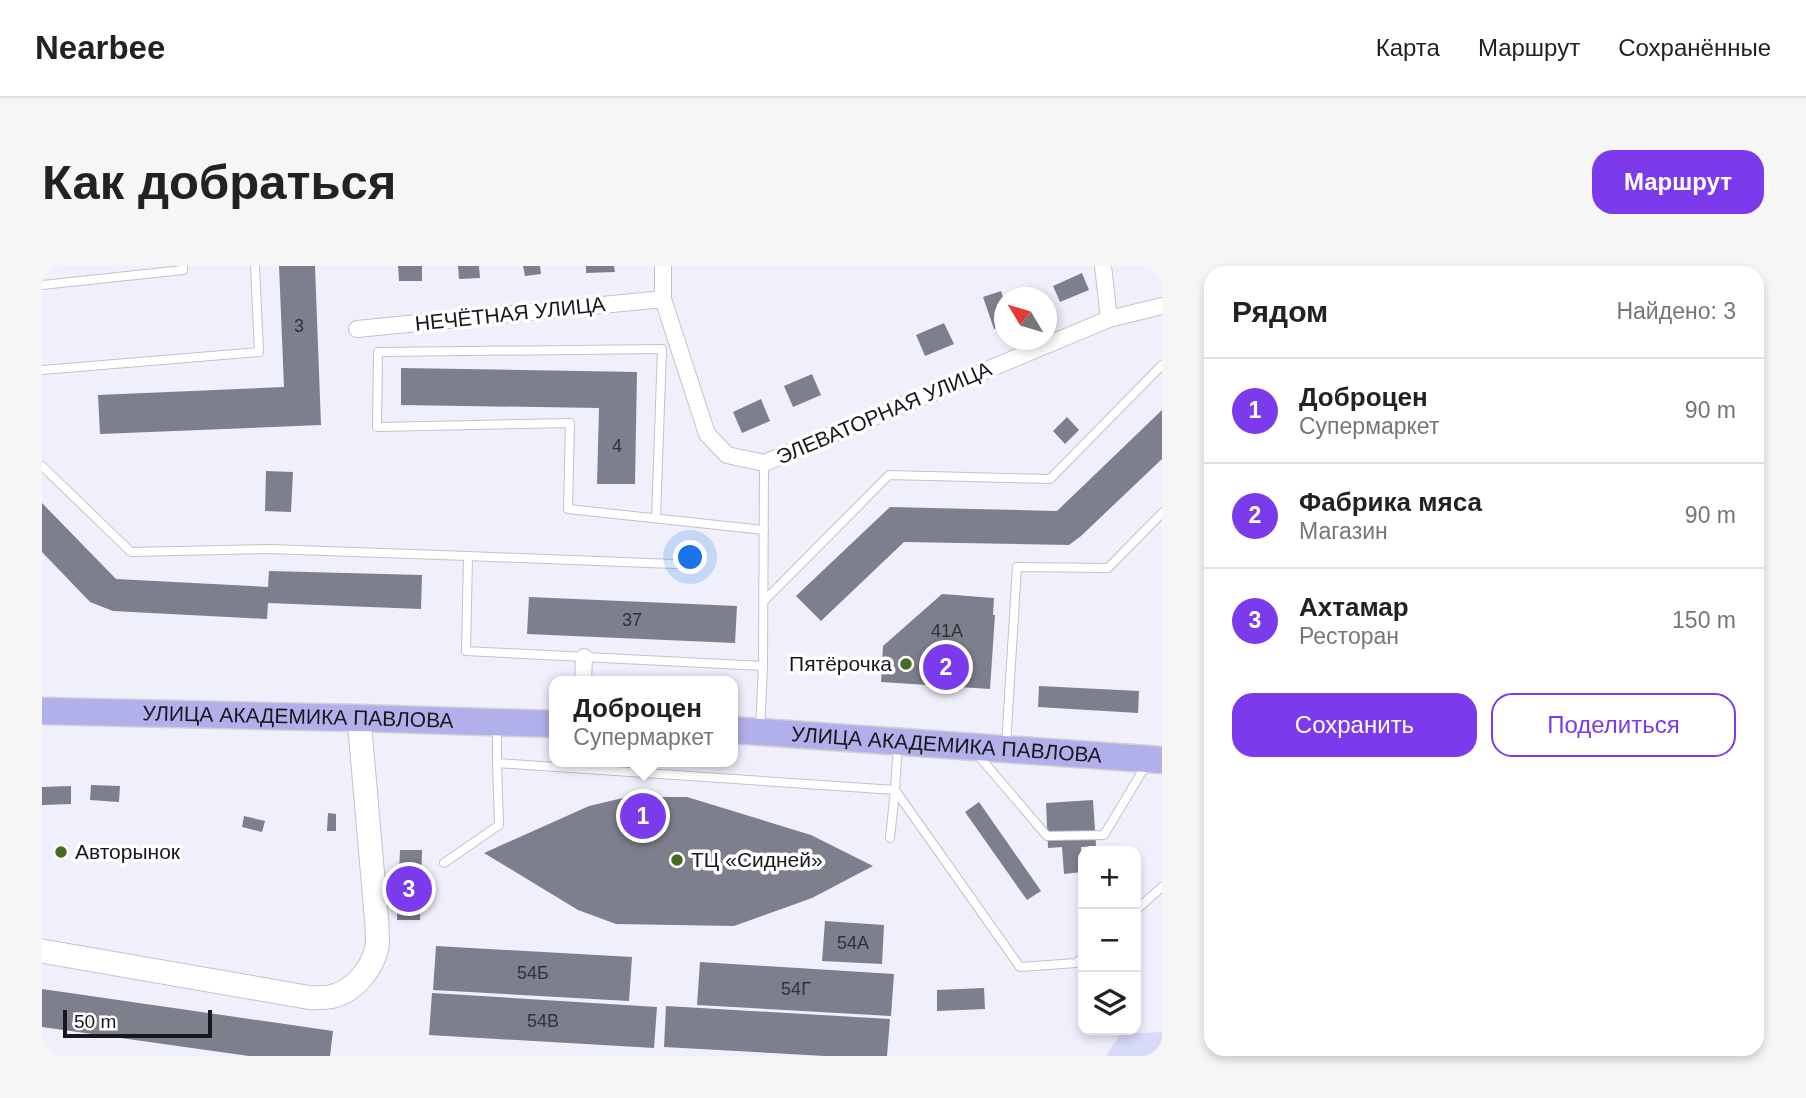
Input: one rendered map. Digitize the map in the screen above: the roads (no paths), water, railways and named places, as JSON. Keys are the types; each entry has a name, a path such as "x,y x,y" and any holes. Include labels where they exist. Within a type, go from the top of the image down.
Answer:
{"main road":[{"name":"УЛИЦА АКАДЕМИКА ПАВЛОВА","path":"42,710 549,724"},
{"path":"42,951 312,998 331,997 348,990 362,977 372,962 377,946 359,718"},
{"name":"УЛИЦА АКАДЕМИКА ПАВЛОВА","path":"738,730 1156,760"}],"street":[{"path":"663,266 663,299 707,435 727,454 764,463"},
{"path":"1102,266 1109,318"},
{"name":"НЕЧЁТНАЯ УЛИЦА","path":"357,329 663,299"},
{"name":"ЭЛЕВАТОРНАЯ УЛИЦА","path":"764,463 1109,318 1162,306"},
{"path":"583,676 584,657"}],"lane":[{"path":"42,285 183,270 183,266"},
{"path":"42,370 259,352 255,266"},
{"path":"656,518 662,349 378,352 377,427 570,423 568,509 764,530"},
{"path":"765,600 889,475 1050,479 1162,366"},
{"path":"760,731 765,600 764,463"},
{"path":"42,466 131,552 268,550 699,565"},
{"path":"1006,749 1017,567 1108,568 1162,513"},
{"path":"468,556 466,651 763,666"},
{"path":"444,863 499,825 497,722"},
{"path":"890,838 898,741"},
{"path":"971,747 1047,836 1104,835 1156,760"},
{"path":"497,763 549,767"},
{"path":"556,767 895,790"},
{"path":"895,790 1020,967 1078,961"},
{"path":"1137,909 1162,887"}],"place":[{"name":"Пятёрочка","path":"906,664"},
{"name":"Фабрика мяса","path":"946,667"},
{"name":"Доброцен","path":"643,816"},
{"name":"Авторынок","path":"61,852"},
{"name":"ТЦ «Сидней»","path":"677,860"},
{"name":"Ахтамар","path":"409,889"}]}
